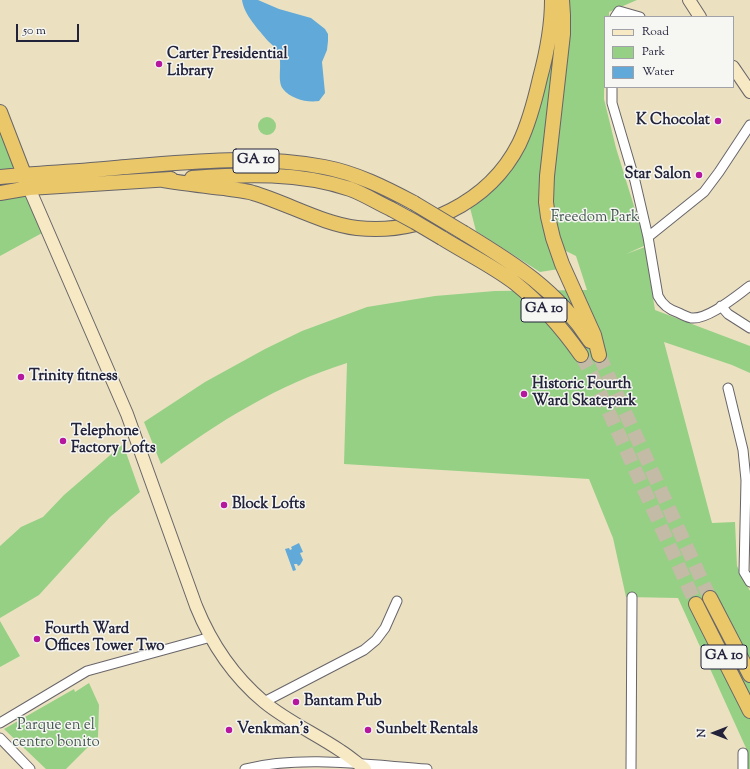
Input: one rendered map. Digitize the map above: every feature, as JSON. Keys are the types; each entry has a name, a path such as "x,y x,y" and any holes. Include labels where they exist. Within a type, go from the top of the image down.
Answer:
{"highway":[{"path":"164,180 251,192 326,220 355,228 385,229 402,227 448,213 474,197 489,184 506,164 518,145 531,112 548,47 552,0"},
{"name":"GA 10","path":"0,177 183,162 277,161 325,167 383,187 414,203 524,271 556,298 576,321 599,355 594,335 562,264 548,217 546,195 548,164 563,34 562,0"},
{"path":"0,112 29,188"},
{"name":"GA 10","path":"0,193 29,188 245,175 299,177 326,182 352,190 391,209 500,273 530,296 552,317 581,355"},
{"name":"GA 10","path":"710,598 750,675"},
{"name":"GA 10","path":"696,604 750,711"}],"main road":[{"path":"689,0 699,16"},
{"path":"734,68 750,92"},
{"path":"29,188 127,414 196,606 211,637 231,668 264,702 342,751 362,766"}],"street":[{"path":"617,14 632,16"},
{"path":"612,88 612,103 635,181 648,237 660,301 670,310 691,318 704,316 750,286"},
{"path":"648,237 704,192 750,125"},
{"path":"721,306 728,314 750,328"},
{"path":"728,388 746,449 747,542 744,572 750,582"},
{"path":"631,769 632,596"},
{"path":"264,702 364,650 376,640 385,628 397,601"},
{"path":"0,722 88,671 211,637"},
{"path":"0,738 30,769"},
{"path":"743,753 743,769"},
{"path":"245,769 285,762 427,769"}],"green space":[{"path":"558,0 545,157 559,269 540,272 476,231 469,204 508,166"},
{"name":"Freedom Park","path":"565,0 637,0 609,12 609,16 604,16 604,99 616,148 646,245 626,254 645,247 655,310 750,346 750,373 732,365 664,342 712,523 735,522 737,566 750,591 750,769 747,769 746,748 678,598 626,597 613,538 589,479 344,464 347,363 273,393 227,419 161,464 144,422 205,382 265,349 302,331 367,307 435,296 495,291 587,290 576,256 562,249 550,194"},
{"path":"267,117 273,120 276,126 273,132 267,135 261,132 258,126 261,120"},
{"path":"0,125 53,227 0,256"},
{"path":"123,444 140,492 110,517 39,595 0,618 0,546 21,527 43,517 64,495"},
{"path":"0,621 20,656 0,667"},
{"name":"Parque en el centro bonito","path":"89,683 99,705 98,737 66,769 46,769 4,729 74,689 75,692"}],"water":[{"path":"242,0 258,0 279,9 311,18 325,29 328,34 328,41 327,50 322,62 325,93 319,101 300,100 290,95 283,89 280,81 280,60 277,50 252,22 243,6"},
{"path":"299,543 303,552 300,553 303,560 298,566 297,564 294,564 296,570 293,571 285,549 289,548 290,550 292,549 291,547"}],"tunnel":[{"path":"581,355 592,375 696,604"},
{"path":"599,355 710,598"}],"place":[{"name":"Carter Presidential Library","path":"159,64"},
{"name":"K Chocolat","path":"718,121"},
{"name":"Star Salon","path":"699,175"},
{"name":"Trinity fitness","path":"21,377"},
{"name":"Historic Fourth Ward Skatepark","path":"524,394"},
{"name":"Telephone Factory Lofts","path":"63,441"},
{"name":"Block Lofts","path":"224,505"},
{"name":"Fourth Ward Offices Tower Two","path":"37,639"},
{"name":"Bantam Pub","path":"296,702"},
{"name":"Venkman's","path":"229,730"},
{"name":"Sunbelt Rentals","path":"368,730"}]}
